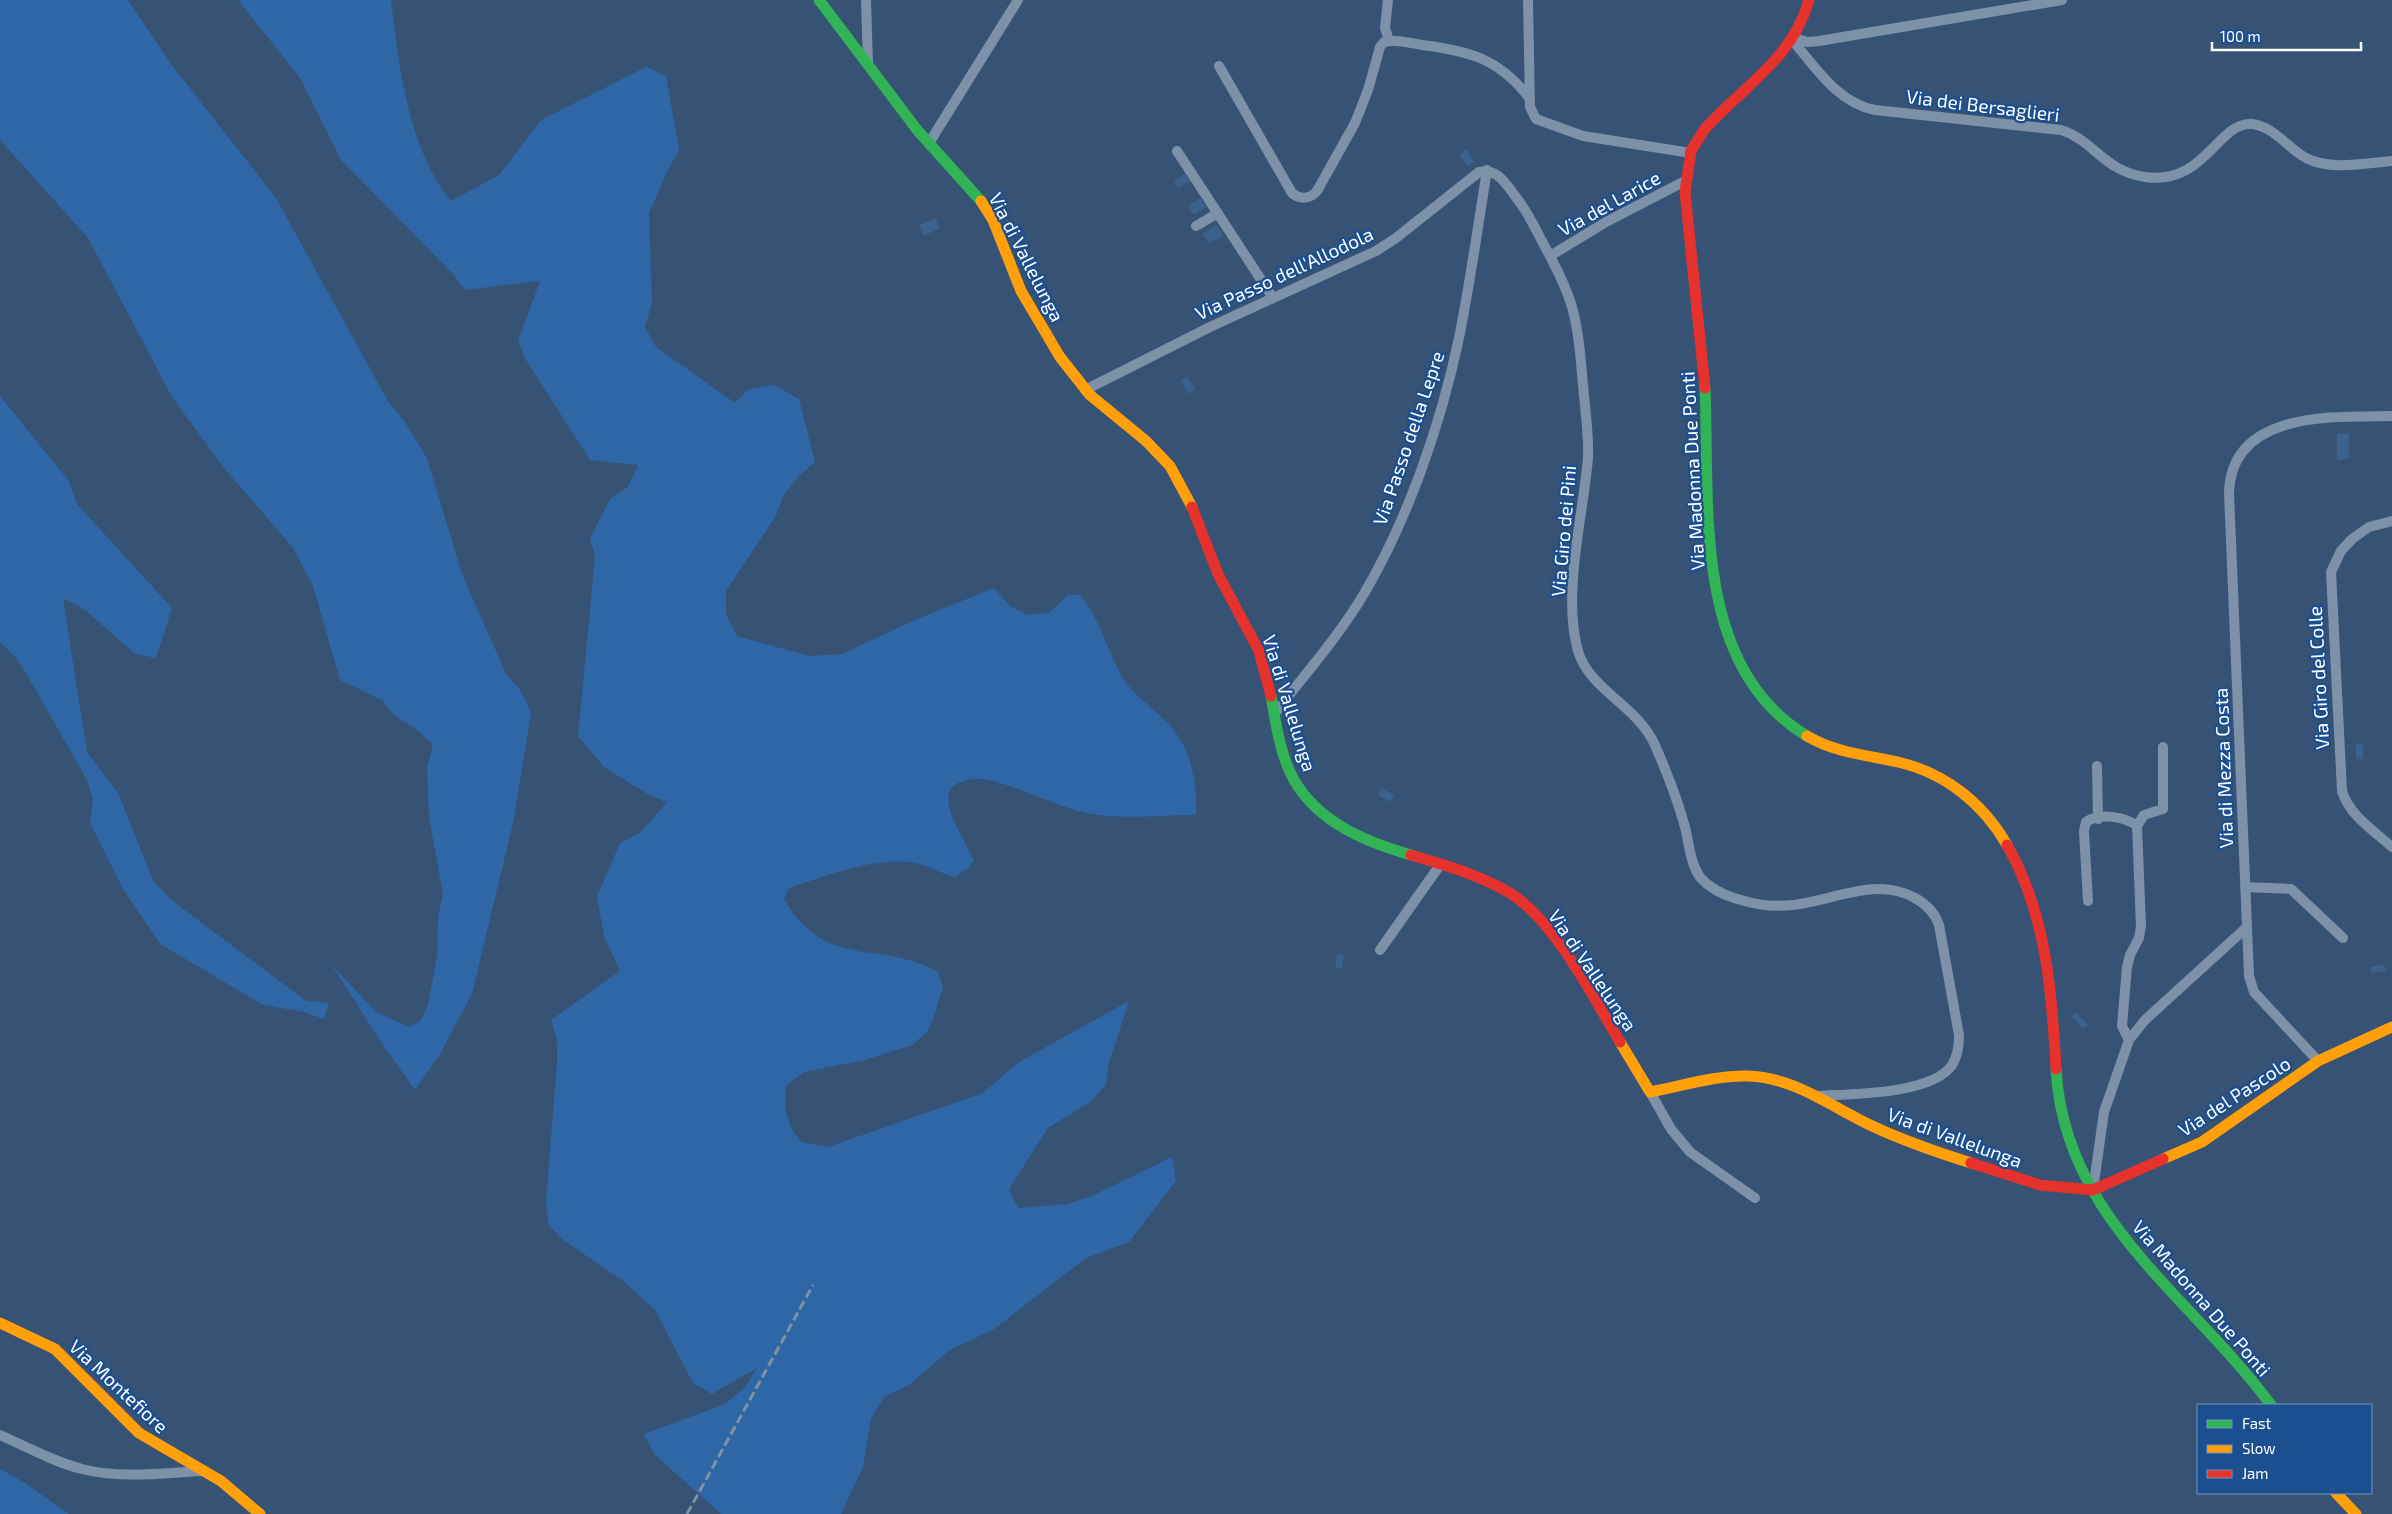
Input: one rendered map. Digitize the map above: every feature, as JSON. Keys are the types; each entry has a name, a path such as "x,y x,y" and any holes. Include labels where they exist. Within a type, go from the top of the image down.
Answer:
{"street":[{"name":"Via di Vallelunga","path":"819,0 929,143 988,210 996,226 1014,277 1028,304 1085,390 1108,412 1164,458 1177,475 1218,575 1258,652 1294,781 1304,796 1321,813 1343,829 1367,842 1440,865 1503,890 1536,916 1572,964 1613,1027 1650,1092 1708,1080 1748,1076 1789,1084 1868,1124 1932,1151 2040,1184 2093,1190"},
{"path":"866,0 868,64"},
{"path":"929,143 1018,0"},
{"path":"1388,0 1385,28 1389,41"},
{"path":"1528,0 1530,99 1531,110 1536,119 1572,133 1691,152"},
{"name":"Via Madonna Due Ponti","path":"1809,0 1802,24 1794,40 1775,61 1704,129 1691,152 1685,181 1705,382 1710,546 1720,604 1737,660 1762,699 1797,730 1840,751 1905,764 1936,775 1965,793 1997,827 2019,871 2044,938 2052,986 2060,1110 2071,1148 2093,1190 2143,1263 2226,1350 2270,1404"},
{"path":"1794,40 1806,42 1819,41 2062,0"},
{"name":"Via dei Bersaglieri","path":"1794,40 1834,88 1859,106 1875,110 2057,129 2075,136 2115,168 2138,176 2159,178 2182,174 2214,149 2234,128 2249,123 2268,129 2300,154 2317,163 2332,165 2392,161"},
{"path":"1219,66 1290,190 1297,197 1304,198 1317,191 1343,146 1365,98 1380,46 1384,42 1449,48 1478,56 1507,73 1530,99"},
{"path":"1178,151 1273,298"},
{"name":"Via Passo dell'Allodola","path":"1085,390 1384,246 1476,174 1487,170"},
{"name":"Via Giro dei Pini","path":"1487,170 1498,175 1525,208 1567,292 1576,323 1587,429 1588,458 1574,570 1574,618 1579,654 1593,677 1634,714 1650,737 1664,766 1682,817 1696,870 1703,880 1720,892 1745,901 1770,905 1803,904 1869,889 1898,891 1913,897 1936,916 1958,1035 1958,1053 1952,1066 1931,1081 1916,1085 1815,1096"},
{"name":"Via Passo della Lepre","path":"1275,713 1364,594 1390,544 1407,504 1439,412 1454,357 1487,170"},
{"name":"Via del Larice","path":"1550,256 1606,222 1685,181"},
{"path":"1196,226 1218,213"},
{"name":"Via di Mezza Costa","path":"2318,1061 2254,992 2249,976 2230,488 2232,472 2247,448 2264,433 2278,426 2314,419 2392,416"},
{"name":"Via Giro del Colle","path":"2392,521 2369,527 2352,539 2334,561 2330,582 2334,616 2342,792 2348,804 2361,821 2392,847"},
{"path":"2129,1040 2122,1026 2126,967 2139,938 2142,926 2137,826 2144,815 2163,809 2162,747"},
{"path":"2097,766 2098,819"},
{"path":"2088,901 2084,826 2089,820 2119,818 2137,826"},
{"path":"1380,950 1440,865"},
{"path":"2245,887 2286,888 2293,890 2343,938"},
{"path":"2093,1190 2103,1117 2129,1040 2145,1020 2247,927"},
{"name":"Via del Pascolo","path":"2093,1190 2210,1137 2318,1061 2392,1027"},
{"path":"1650,1092 1671,1129 1690,1152 1755,1198"},
{"name":"Via Montefiore","path":"0,1323 55,1349 139,1432 169,1453 205,1471 235,1492 260,1514"},
{"path":"0,1435 68,1465 90,1471 114,1474 205,1471"},
{"path":"2337,1494 2356,1514"}],"shaded area":[{"path":"0,0 128,0 171,64 276,198 389,403 403,419 427,458 462,574 506,674 520,690 531,712 514,819 472,994 440,1054 415,1090 383,1045 331,964 376,1012 409,1027 420,1021 428,1006 437,955 438,917 443,895 429,817 427,768 433,744 417,730 394,715 382,700 340,680 313,586 293,548 224,468 172,397 88,238 0,140"},
{"path":"238,0 391,0 402,78 415,132 436,180 451,201 499,175 541,120 646,67 666,76 679,150 649,213 652,303 645,327 656,347 735,403 749,389 774,385 799,399 815,462 799,476 783,496 776,516 726,591 726,615 737,636 809,656 842,654 917,619 994,588 1011,607 1028,615 1050,612 1068,595 1080,595 1092,613 1125,681 1130,688 1170,725 1188,756 1196,791 1196,815 1127,817 1099,815 1073,810 992,781 980,779 966,780 954,786 949,794 948,801 957,828 974,861 967,869 955,877 915,863 883,862 851,868 789,888 784,899 800,922 818,937 855,951 917,962 938,972 943,987 934,1017 927,1032 912,1045 865,1060 804,1072 786,1086 785,1102 787,1116 792,1129 801,1142 828,1147 983,1093 1019,1062 1129,1001 1109,1063 1106,1085 1090,1102 1048,1128 1009,1189 1018,1208 1067,1204 1092,1196 1172,1157 1176,1181 1129,1242 1086,1258 994,1329 950,1350 909,1385 884,1397 871,1419 863,1467 841,1514 721,1514 654,1454 644,1434 725,1404 745,1387 757,1368 712,1394 693,1383 655,1310 623,1281 562,1239 548,1224 546,1201 557,1063 557,1041 551,1020 620,971 604,936 597,896 620,843 641,832 667,802 649,795 604,767 578,736 595,557 590,538 610,499 628,487 638,465 590,460 526,360 518,341 540,281 465,290 453,274 341,160 300,78"},
{"path":"1467,149 1474,162 1468,166 1459,155"},
{"path":"1185,173 1190,181 1178,188 1174,181"},
{"path":"1200,198 1206,207 1194,215 1188,206"},
{"path":"935,218 940,228 924,236 919,225"},
{"path":"1217,225 1223,236 1209,243 1202,234"},
{"path":"1188,376 1195,390 1188,394 1181,380"},
{"path":"0,396 69,481 77,504 172,608 156,658 135,654 84,609 63,598 87,752 118,793 153,880 169,898 306,1001 329,1003 324,1019 304,1012 263,1005 160,944 123,889 90,823 93,801 87,780 17,659 0,642"},
{"path":"2349,433 2349,459 2337,460 2337,434"},
{"path":"2363,743 2363,759 2356,759 2356,744"},
{"path":"1381,788 1394,795 1390,802 1378,795"},
{"path":"1337,954 1344,955 1342,969 1335,968"},
{"path":"2384,964 2386,971 2372,973 2370,967"},
{"path":"2076,1012 2088,1025 2083,1029 2072,1017"},
{"path":"0,1469 25,1483 69,1514 0,1514"}],"railway":[{"path":"687,1514 813,1285"}],"traffic: fast":[{"path":"819,0 918,131 981,201"},
{"path":"1705,388 1709,530 1714,579 1725,626 1743,669 1770,706 1807,736"},
{"path":"1271,696 1285,760 1294,780 1304,795 1316,808 1345,829 1377,844 1411,855"},
{"path":"2056,1069 2064,1122 2082,1169 2106,1212 2136,1252 2239,1365 2270,1404"}],"traffic: slow":[{"path":"981,201 993,220 1021,291 1060,357 1090,395 1146,441 1170,466 1192,507"},
{"path":"1807,736 1840,750 1915,767 1947,782 1974,803 2007,845"},
{"path":"2163,1159 2202,1142 2318,1061 2392,1027"},
{"path":"1620,1042 1650,1092 1724,1077 1748,1076 1780,1081 1810,1093 1893,1135 1971,1163"},
{"path":"0,1323 55,1349 139,1433 221,1481 260,1514"},
{"path":"2337,1494 2356,1514"}],"traffic: jam":[{"path":"1705,388 1685,192 1691,151 1704,130 1779,56 1801,21 1809,0"},
{"path":"1192,507 1218,574 1259,651 1271,696"},
{"path":"2007,845 2031,898 2039,925 2049,982 2056,1069"},
{"path":"1411,855 1486,881 1510,893 1527,906 1572,961 1620,1042"},
{"path":"1971,1163 2040,1185 2093,1190 2163,1159"}]}
